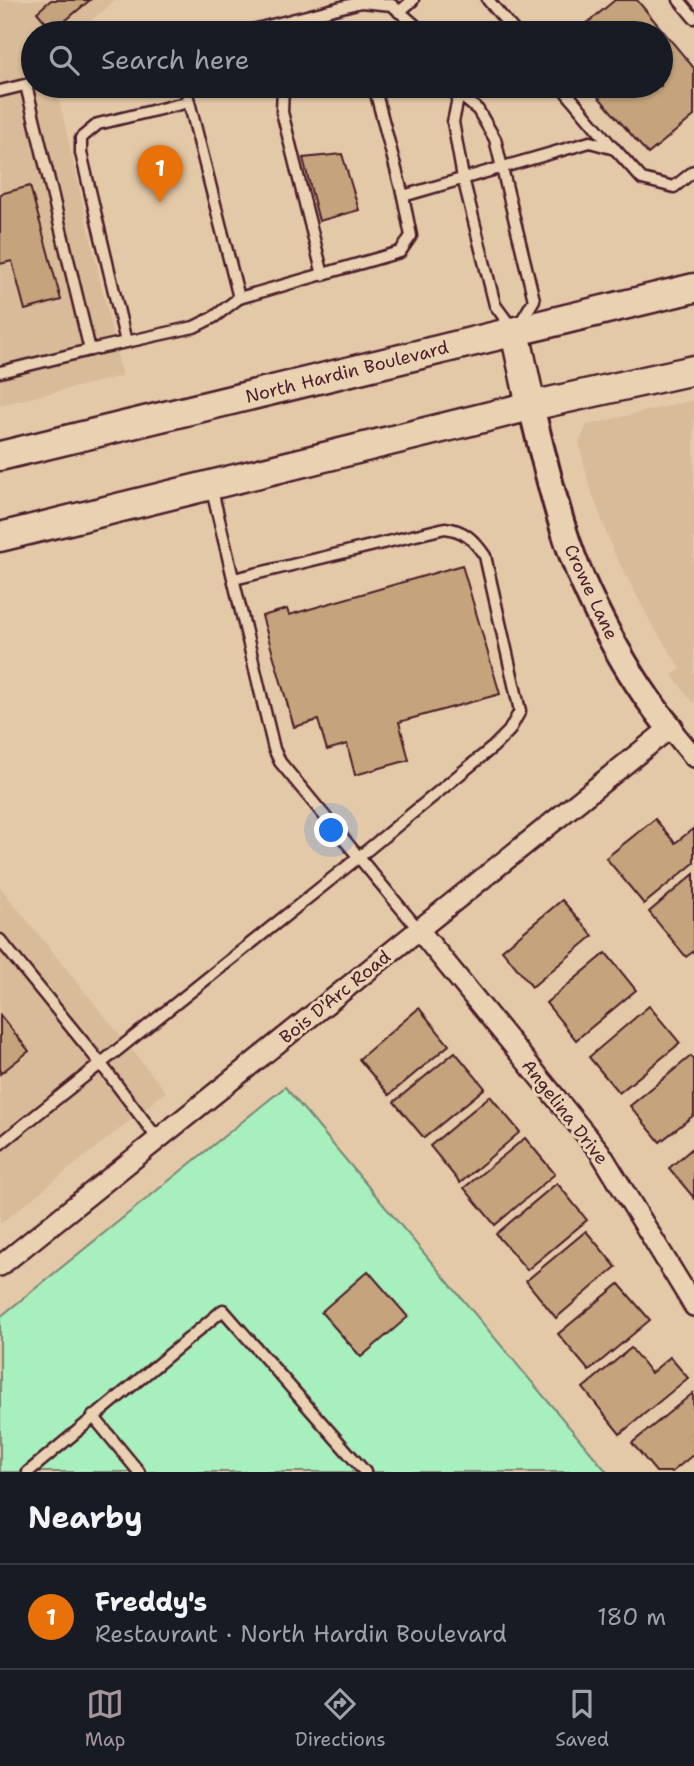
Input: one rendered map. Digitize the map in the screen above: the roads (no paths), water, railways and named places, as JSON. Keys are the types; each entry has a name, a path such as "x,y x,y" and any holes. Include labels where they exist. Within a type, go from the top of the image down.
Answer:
{"main road":[{"name":"North Hardin Boulevard","path":"0,456 694,288"},
{"path":"515,332 531,406"},
{"path":"0,537 531,406 694,370"}],"street":[{"name":"Crowe Lane","path":"531,406 564,533 586,585 634,679 694,757"},
{"name":"Bois D'Arc Road","path":"0,1266 670,729"},
{"name":"Angelina Drive","path":"419,930 600,1152 694,1306"}],"lane":[{"path":"400,12 413,0"},
{"path":"488,0 506,21"},
{"path":"679,0 694,18"},
{"path":"287,21 361,2 392,5 410,21"},
{"path":"0,91 21,86"},
{"path":"32,98 90,350"},
{"path":"188,98 239,298"},
{"path":"282,98 282,113 323,275"},
{"path":"0,372 194,327 214,317 239,298 400,253 411,236 377,98"},
{"path":"456,98 453,122 463,178 495,305 515,332 534,300 495,139 478,110 465,98"},
{"path":"571,98 642,179 674,187 694,171"},
{"path":"126,342 81,153 81,138 98,124 189,102"},
{"path":"403,196 590,142 615,149"},
{"path":"211,485 274,749 280,762 419,930"},
{"path":"0,1144 493,747 509,731 520,711 485,556 475,542 459,530 445,528 233,579"},
{"path":"0,940 158,1139"},
{"path":"28,1472 223,1310 365,1472"},
{"path":"93,1416 139,1472"}],"place":[{"name":"Freddy's","path":"160,203"}]}
